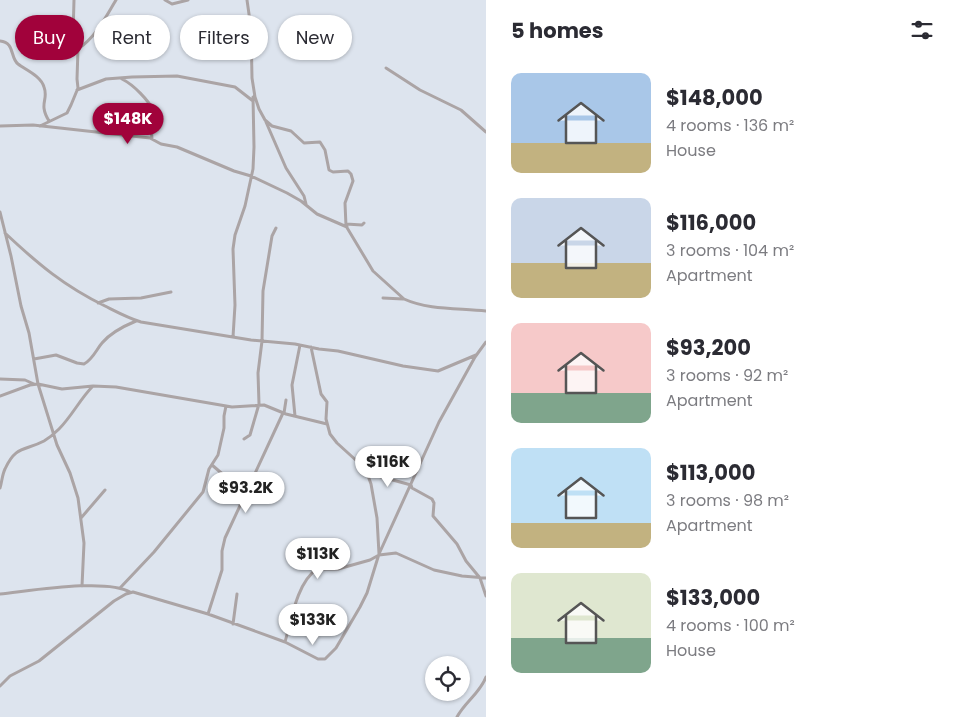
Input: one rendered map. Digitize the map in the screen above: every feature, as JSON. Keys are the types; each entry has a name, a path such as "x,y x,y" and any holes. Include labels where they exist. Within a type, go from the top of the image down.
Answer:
{"street":[{"path":"39,126 67,113 77,90 78,49 89,41 106,19 116,0"},
{"path":"165,0 171,4 188,0"},
{"path":"75,1 75,15"},
{"path":"246,1 251,28 251,63 255,97 286,168 304,196 306,204"},
{"path":"0,41 4,41 8,45 18,63 32,73 44,87 43,110 49,121"},
{"path":"386,68 420,90 462,110 486,132"},
{"path":"77,90 101,80 178,76 235,87 253,102"},
{"path":"119,78 127,82 155,112 151,125 152,139"},
{"path":"232,338 235,306 233,249 251,176 254,148 254,86"},
{"path":"265,120 272,126 293,132 304,143 320,142 325,150 329,170 333,172 348,171 351,174 353,184 345,203 346,225 373,271 404,299"},
{"path":"0,126 39,126 88,130 108,135 137,136 152,139 161,144 177,147 234,171 251,176 287,193 306,204 317,214 346,225 362,225 364,223"},
{"path":"0,212 29,333 36,384 53,434 75,488 81,518 84,554 82,586"},
{"path":"244,440 250,435 260,404 258,373 262,342 263,291 271,237 276,228"},
{"path":"5,233 60,281 83,296 137,321 232,338 300,345 403,366 438,370 476,355"},
{"path":"98,303 109,299 140,298 171,292"},
{"path":"383,298 404,299 432,306 486,311"},
{"path":"34,359 56,355 84,364 92,359 108,337 117,330 137,321"},
{"path":"0,594 106,585 208,614 285,642 318,659 327,658 336,648 360,607 379,555 439,422 476,355 486,342"},
{"path":"295,416 292,385 300,345"},
{"path":"311,347 321,394 327,402 327,424 330,434 360,464 371,484 376,510 379,555"},
{"path":"0,379 25,380 62,389 116,386 226,406 237,407 260,404 283,413 327,424"},
{"path":"0,397 36,384"},
{"path":"0,488 5,469 15,453 22,448 42,442 53,434 67,420 82,397 92,386"},
{"path":"208,614 222,570 222,551 225,538 283,413 286,400"},
{"path":"120,588 154,552 185,512 201,495 209,470 218,456 224,428 226,406"},
{"path":"212,465 226,477"},
{"path":"366,473 411,485 412,488 432,499 434,517 457,544 466,561 480,578 486,596"},
{"path":"81,518 105,490"},
{"path":"285,642 293,609 304,586 315,570 338,569 370,560 379,555 399,554 427,568 486,578"},
{"path":"0,686 10,676 39,662 114,601 133,592"},
{"path":"233,624 237,594"},
{"path":"458,717 464,706 480,689 486,676"},
{"path":"480,689 486,689"}]}
